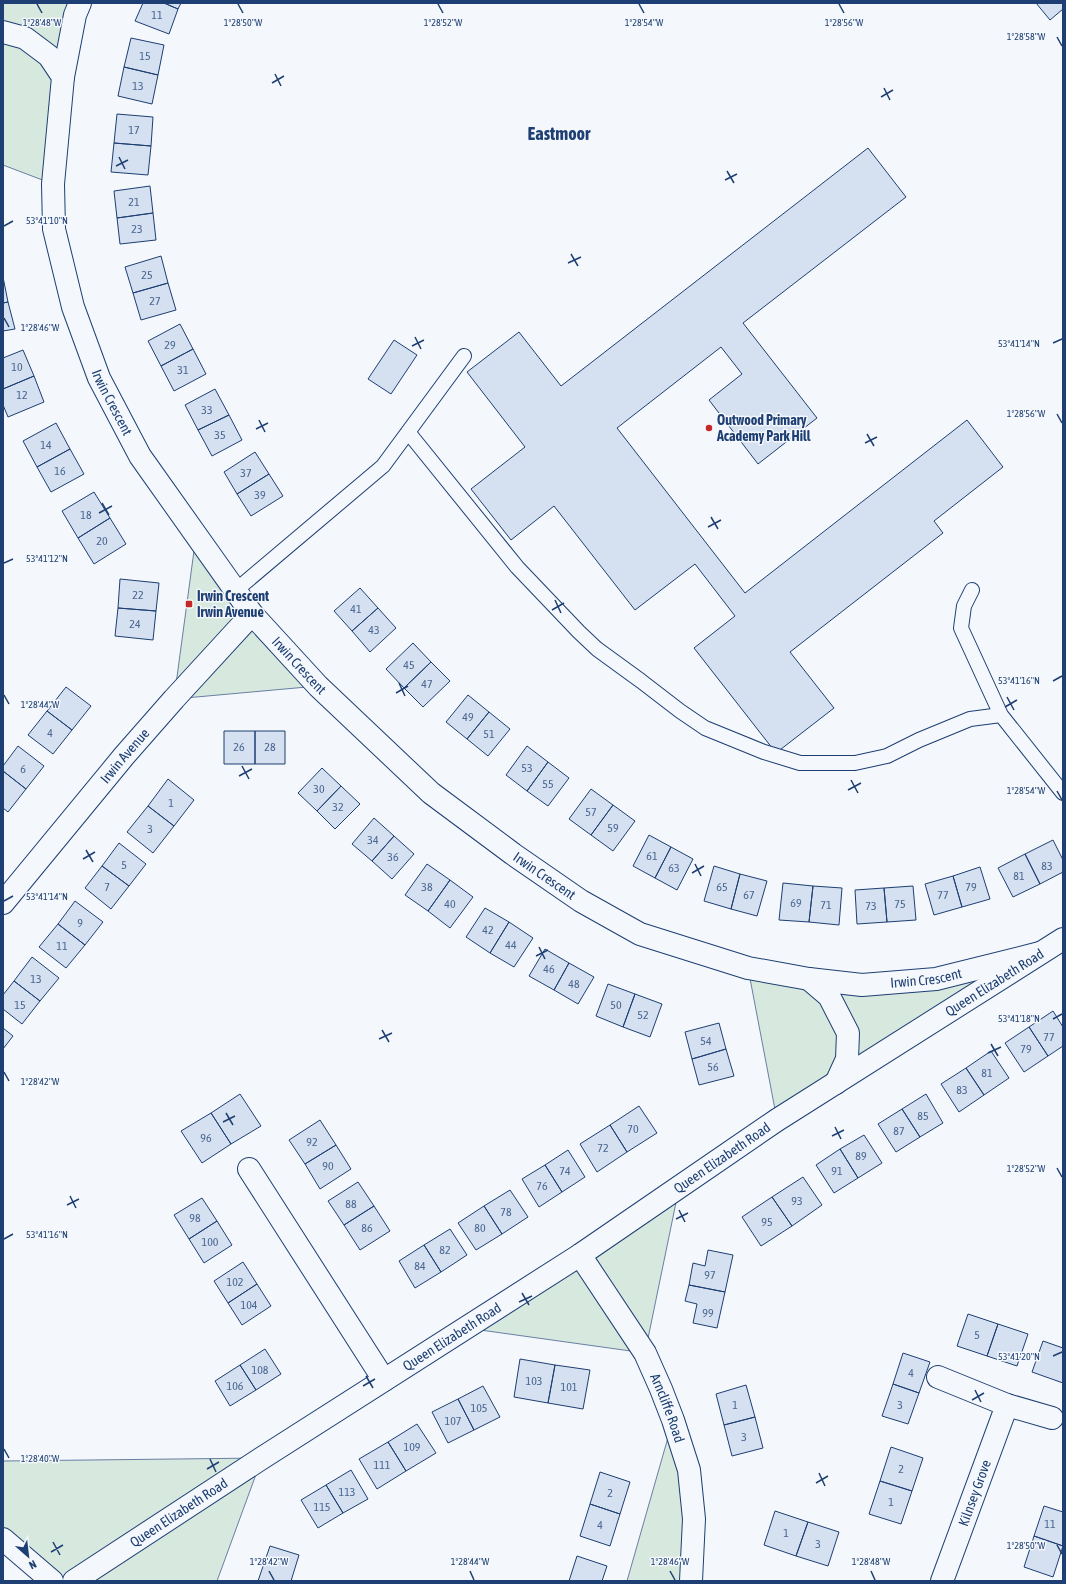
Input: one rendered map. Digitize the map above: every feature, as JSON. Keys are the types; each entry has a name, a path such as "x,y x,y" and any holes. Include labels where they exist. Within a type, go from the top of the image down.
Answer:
{"street":[{"name":"Irwin Crescent","path":"80,3 75,15 62,77 52,184 54,230 73,307 99,378 140,456 252,614 318,686 431,793 513,854 581,901 640,934 748,968 809,979 862,985 936,979 1040,953"},
{"path":"3,32 25,38 49,56 62,77"},
{"name":"Irwin Avenue","path":"3,903 124,756 252,614"},
{"name":"Queen Elizabeth Road","path":"74,1581 580,1255 777,1120 1063,939"},
{"path":"809,979 829,996 848,1033 847,1059 836,1083"},
{"path":"249,1169 384,1380"},
{"name":"Arncliffe Road","path":"580,1255 645,1353 661,1388 673,1420 689,1470 694,1519 695,1580"},
{"path":"938,1377 1007,1405 1052,1418"},
{"name":"Kilnsey Grove","path":"942,1581 1007,1405"},
{"path":"3,1539 52,1581"}],"lane":[{"path":"235,591 383,466 464,356"},
{"path":"408,432 517,567 579,632 597,649 705,728 764,752 800,763 855,763 888,756 919,740 970,719 1001,715"},
{"path":"972,590 964,606 961,628 1001,715 1063,794"}],"shaded area":[{"path":"3,3 80,3 53,184 3,165"},
{"path":"196,536 318,686 174,699"},
{"path":"1040,953 777,1120 748,968 862,985"},
{"path":"679,1188 645,1353 466,1328"},
{"path":"673,1420 691,1581 627,1581"},
{"path":"262,1458 217,1581 52,1581 3,1539 3,1461"}],"building":[{"path":"143,3 164,3 178,9 169,34 135,21"},
{"path":"164,3 181,3 178,9"},
{"path":"1036,3 1063,3 1063,9 1050,20"},
{"path":"131,38 164,45 158,75 124,67"},
{"path":"124,67 158,75 152,104 118,96"},
{"path":"117,114 153,117 151,146 114,143"},
{"path":"114,143 151,146 148,175 111,172"},
{"path":"868,148 906,197 743,323 817,418 758,464 709,400 742,374 721,347 617,428 745,593 967,420 1003,467 934,521 943,533 790,652 834,708 776,753 694,648 735,616 695,564 635,610 554,506 511,540 471,489 525,447 467,372 519,332 561,386"},
{"path":"150,186 153,213 117,218 114,191"},
{"path":"153,213 156,240 120,244 117,218"},
{"path":"161,256 168,283 133,293 125,267"},
{"path":"3,277 8,302 3,303"},
{"path":"168,283 176,310 141,320 133,293"},
{"path":"8,302 15,329 3,331 3,303"},
{"path":"180,324 193,349 161,366 148,341"},
{"path":"394,340 417,355 391,394 368,379"},
{"path":"193,349 206,374 174,391 161,366"},
{"path":"23,350 34,376 3,389 3,358"},
{"path":"34,376 44,402 8,417 3,405 3,389"},
{"path":"215,389 229,415 198,430 185,405"},
{"path":"229,415 242,440 212,456 198,430"},
{"path":"56,423 70,449 37,467 23,441"},
{"path":"70,449 84,474 51,492 37,467"},
{"path":"255,452 269,474 237,494 224,472"},
{"path":"269,474 283,496 251,516 237,494"},
{"path":"94,492 110,518 78,538 62,511"},
{"path":"110,518 126,544 94,564 78,538"},
{"path":"120,579 159,583 156,611 118,608"},
{"path":"360,588 378,608 352,631 334,611"},
{"path":"118,608 156,611 153,640 115,636"},
{"path":"378,608 396,628 370,652 352,631"},
{"path":"413,643 431,662 404,688 386,669"},
{"path":"431,662 450,681 423,707 404,688"},
{"path":"66,687 91,706 72,730 47,711"},
{"path":"468,695 489,712 467,739 446,722"},
{"path":"47,711 72,730 53,754 28,735"},
{"path":"489,712 510,729 488,756 467,739"},
{"path":"224,731 255,731 255,764 224,764"},
{"path":"255,731 285,731 285,764 255,764"},
{"path":"18,746 44,766 26,789 3,771 3,766"},
{"path":"527,746 548,762 527,791 506,775"},
{"path":"548,762 569,778 548,806 527,791"},
{"path":"322,768 341,786 317,811 298,793"},
{"path":"3,771 26,789 8,812 3,808"},
{"path":"168,779 194,800 174,826 148,806"},
{"path":"341,786 360,804 335,829 317,811"},
{"path":"591,789 613,805 591,835 569,819"},
{"path":"613,805 635,821 613,851 591,835"},
{"path":"148,806 174,826 153,853 127,832"},
{"path":"374,818 394,836 372,861 352,844"},
{"path":"649,835 671,847 655,878 633,866"},
{"path":"394,836 414,854 392,879 372,861"},
{"path":"1053,840 1063,860 1063,872 1040,884 1025,854"},
{"path":"119,843 146,864 129,886 102,866"},
{"path":"671,847 693,859 677,890 655,878"},
{"path":"1025,854 1040,884 1013,897 998,868"},
{"path":"427,864 450,880 428,911 405,895"},
{"path":"102,866 129,886 111,909 85,888"},
{"path":"714,866 740,874 731,909 704,901"},
{"path":"980,867 990,899 962,907 953,876"},
{"path":"740,874 767,881 757,916 731,909"},
{"path":"953,876 962,907 934,915 925,884"},
{"path":"450,880 473,897 450,928 428,911"},
{"path":"783,883 813,886 809,922 779,920"},
{"path":"813,886 842,888 839,925 809,922"},
{"path":"913,886 916,920 887,922 884,888"},
{"path":"884,888 887,922 857,924 855,890"},
{"path":"75,901 103,922 85,945 58,924"},
{"path":"485,908 509,922 490,953 466,937"},
{"path":"509,922 533,938 514,967 490,953"},
{"path":"58,924 85,945 66,968 39,947"},
{"path":"545,949 569,963 554,990 529,976"},
{"path":"32,957 59,978 40,1001 14,981"},
{"path":"569,963 594,977 578,1004 554,990"},
{"path":"14,981 40,1001 22,1024 3,1009 3,995"},
{"path":"608,984 635,994 623,1027 596,1016"},
{"path":"635,994 662,1004 650,1037 623,1027"},
{"path":"1053,1011 1063,1027 1063,1046 1048,1056 1029,1027"},
{"path":"719,1023 726,1049 692,1059 685,1032"},
{"path":"1029,1027 1048,1056 1024,1072 1005,1043"},
{"path":"3,1028 13,1036 3,1049"},
{"path":"726,1049 734,1076 699,1085 692,1059"},
{"path":"991,1051 1009,1078 984,1095 966,1068"},
{"path":"966,1068 984,1095 959,1112 941,1084"},
{"path":"240,1094 261,1126 231,1144 211,1113"},
{"path":"926,1094 943,1123 920,1137 902,1109"},
{"path":"639,1106 657,1133 627,1152 610,1125"},
{"path":"902,1109 920,1137 896,1152 878,1124"},
{"path":"211,1113 231,1144 202,1163 181,1131"},
{"path":"320,1120 336,1145 305,1164 289,1140"},
{"path":"610,1125 627,1152 597,1172 580,1144"},
{"path":"864,1135 882,1163 858,1178 840,1149"},
{"path":"336,1145 351,1169 320,1189 305,1164"},
{"path":"840,1149 858,1178 834,1193 816,1165"},
{"path":"568,1150 585,1177 562,1192 545,1165"},
{"path":"545,1165 562,1192 539,1207 522,1179"},
{"path":"803,1177 822,1205 792,1226 772,1197"},
{"path":"358,1182 374,1206 344,1225 328,1201"},
{"path":"510,1190 528,1217 502,1234 484,1206"},
{"path":"772,1197 792,1226 761,1246 742,1217"},
{"path":"202,1198 217,1221 189,1239 174,1215"},
{"path":"374,1206 390,1231 360,1250 344,1225"},
{"path":"484,1206 502,1234 476,1250 458,1223"},
{"path":"217,1221 232,1245 204,1263 189,1239"},
{"path":"450,1229 467,1255 441,1272 424,1245"},
{"path":"424,1245 441,1272 415,1288 399,1261"},
{"path":"708,1250 733,1255 725,1292 689,1285 693,1263 705,1266"},
{"path":"243,1262 257,1284 228,1303 214,1281"},
{"path":"257,1284 271,1306 242,1325 228,1303"},
{"path":"689,1285 725,1292 717,1328 693,1323 697,1304 685,1301"},
{"path":"968,1314 998,1324 987,1356 957,1346"},
{"path":"998,1324 1028,1334 1017,1366 987,1356"},
{"path":"1043,1341 1063,1348 1063,1383 1032,1372"},
{"path":"265,1349 281,1374 256,1390 240,1365"},
{"path":"903,1353 930,1362 919,1393 893,1384"},
{"path":"520,1359 555,1365 548,1403 514,1397"},
{"path":"240,1365 256,1390 230,1406 215,1381"},
{"path":"555,1365 590,1370 583,1409 548,1403"},
{"path":"893,1384 919,1393 908,1424 882,1416"},
{"path":"746,1385 755,1417 724,1425 716,1394"},
{"path":"483,1386 500,1417 474,1430 458,1399"},
{"path":"458,1399 474,1430 448,1443 432,1412"},
{"path":"755,1417 763,1448 732,1456 724,1425"},
{"path":"417,1424 436,1453 406,1471 388,1442"},
{"path":"388,1442 406,1471 377,1489 359,1459"},
{"path":"891,1447 923,1458 912,1491 880,1481"},
{"path":"351,1470 368,1499 343,1513 326,1485"},
{"path":"600,1472 630,1482 620,1514 590,1504"},
{"path":"880,1481 912,1491 901,1524 869,1514"},
{"path":"326,1485 343,1513 318,1528 301,1500"},
{"path":"590,1504 620,1514 610,1546 580,1536"},
{"path":"1044,1506 1063,1512 1063,1546 1034,1536"},
{"path":"775,1511 808,1522 796,1556 764,1545"},
{"path":"808,1522 839,1532 828,1566 796,1556"},
{"path":"1034,1536 1063,1546 1053,1577 1024,1567"},
{"path":"270,1546 299,1555 291,1581 258,1581"},
{"path":"577,1556 607,1566 602,1581 569,1581"}],"place":[{"name":"Outwood Primary Academy Park Hill","path":"709,428"},
{"name":"Irwin Crescent Irwin Avenue","path":"189,604"}],"district":[{"name":"Eastmoor","path":"559,133"}]}
